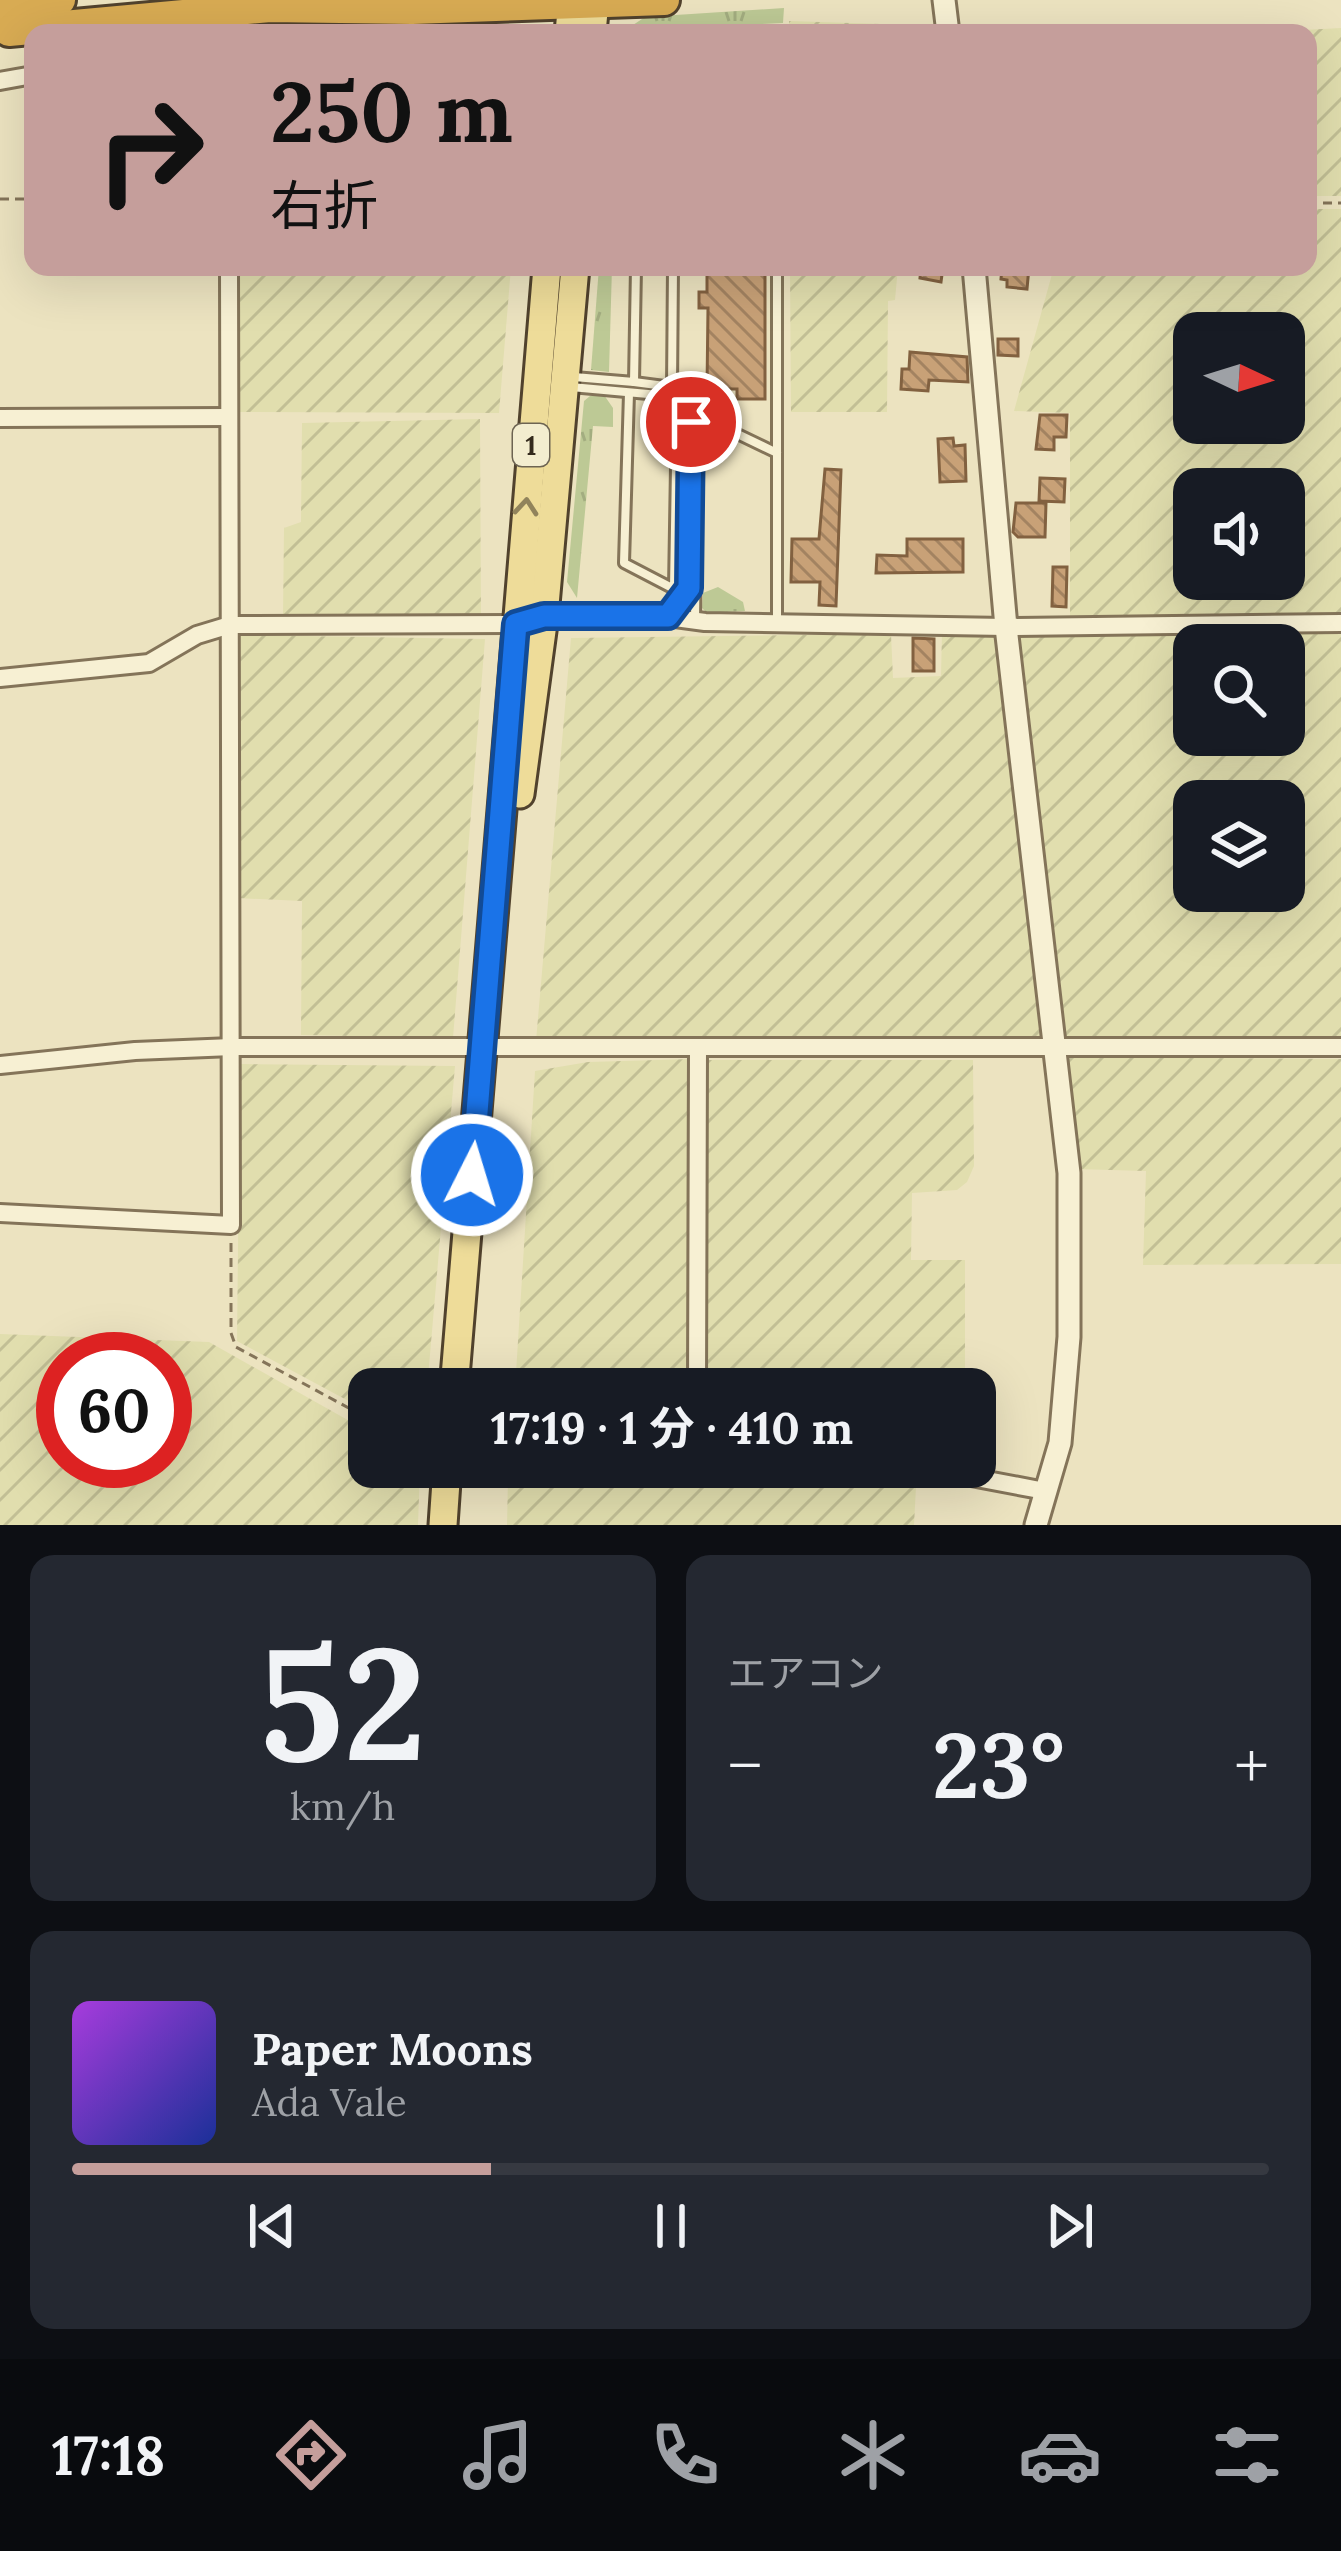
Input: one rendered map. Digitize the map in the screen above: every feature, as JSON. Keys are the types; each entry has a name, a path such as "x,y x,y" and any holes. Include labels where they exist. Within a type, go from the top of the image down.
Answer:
{"highway":[{"path":"3,26 60,0"},
{"path":"3,26 140,0"},
{"path":"31,24 270,7 582,12 664,0"}],"main road":[{"name":"1","path":"456,1368 546,276"},
{"name":"1","path":"483,1047 544,616 573,276"},
{"path":"442,1525 445,1488"}],"street":[{"path":"0,1213 231,1225 229,276"},
{"path":"975,276 1006,627 1069,1173 1069,1337 1060,1443 1036,1525"},
{"path":"0,418 229,418"},
{"path":"0,679 149,663 197,635 230,625 516,624 544,616 1006,627 1341,623"},
{"path":"0,1066 135,1051 232,1047 1341,1047"},
{"path":"697,1368 698,1048"},
{"path":"996,1482 1045,1491"}],"lane":[{"path":"634,382 636,276"},
{"path":"672,387 673,276"},
{"path":"777,276 777,622"},
{"path":"566,382 672,387 698,415 777,453"},
{"path":"566,382 670,396 691,422 689,588 668,616"},
{"path":"629,393 624,563 674,589 677,405"},
{"path":"695,621 698,415"}],"path":[{"path":"231,1225 231,1333 236,1347 348,1408"}],"shaded area":[{"path":"789,21 881,24 789,24"},
{"path":"1341,28 1341,196 1317,196 1317,29"},
{"path":"1317,209 1341,209 1341,616 1070,616 1070,413 1014,411 1052,276 1317,276"},
{"path":"235,276 510,276 499,413 237,412"},
{"path":"790,276 897,276 895,300 888,301 887,412 791,412"},
{"path":"480,419 481,616 283,616 284,528 301,522 302,423"},
{"path":"942,632 998,634 1046,1038 536,1041 571,638 891,634 893,678 941,676"},
{"path":"1019,633 1173,633 1173,756 1305,756 1305,633 1341,633 1341,1042 1060,1042"},
{"path":"237,635 485,639 453,1038 301,1035 302,901 237,898"},
{"path":"1066,1057 1341,1059 1341,1264 1143,1265 1146,1171 1075,1169"},
{"path":"693,1059 691,1368 516,1368 535,1071 588,1062"},
{"path":"703,1060 973,1060 974,1166 967,1182 957,1190 912,1193 911,1260 965,1260 965,1368 702,1368"},
{"path":"240,1064 455,1066 429,1368 348,1368 348,1401 237,1341"},
{"path":"0,1334 36,1335 36,1488 192,1488 192,1341 209,1342 348,1420 348,1488 419,1488 418,1525 0,1525"},
{"path":"508,1488 916,1488 914,1525 507,1525"}],"green space":[{"path":"784,8 783,23 634,24 645,17"},
{"path":"598,276 612,276 609,372 591,370"},
{"path":"604,395 613,408 613,427 593,426 577,598 567,582 584,401"},
{"path":"718,587 743,602 745,611 707,613 702,608 703,593"}],"building":[{"path":"707,276 765,276 765,399 737,399 737,389 707,389 708,308 699,308 699,292 707,292"},
{"path":"1028,276 1027,289 1007,287 1007,280 1001,279"},
{"path":"998,339 1018,339 1018,356 998,355"},
{"path":"910,352 967,357 968,382 929,380 928,391 901,389 902,369 909,369"},
{"path":"1040,415 1067,415 1066,437 1054,437 1054,450 1036,449"},
{"path":"953,438 954,446 965,445 966,481 940,482 938,439"},
{"path":"825,469 841,470 836,606 819,605 820,582 791,582 792,539 819,539"},
{"path":"1040,478 1065,479 1064,502 1039,501"},
{"path":"1016,503 1046,503 1045,537 1018,537 1013,532"},
{"path":"907,539 963,539 963,572 876,573 877,555 907,556"},
{"path":"1053,567 1067,567 1066,607 1052,606"},
{"path":"913,638 934,639 934,671 913,671"}],"route":[{"path":"472,1175 516,624 544,616 668,616 689,588 691,422"}]}
